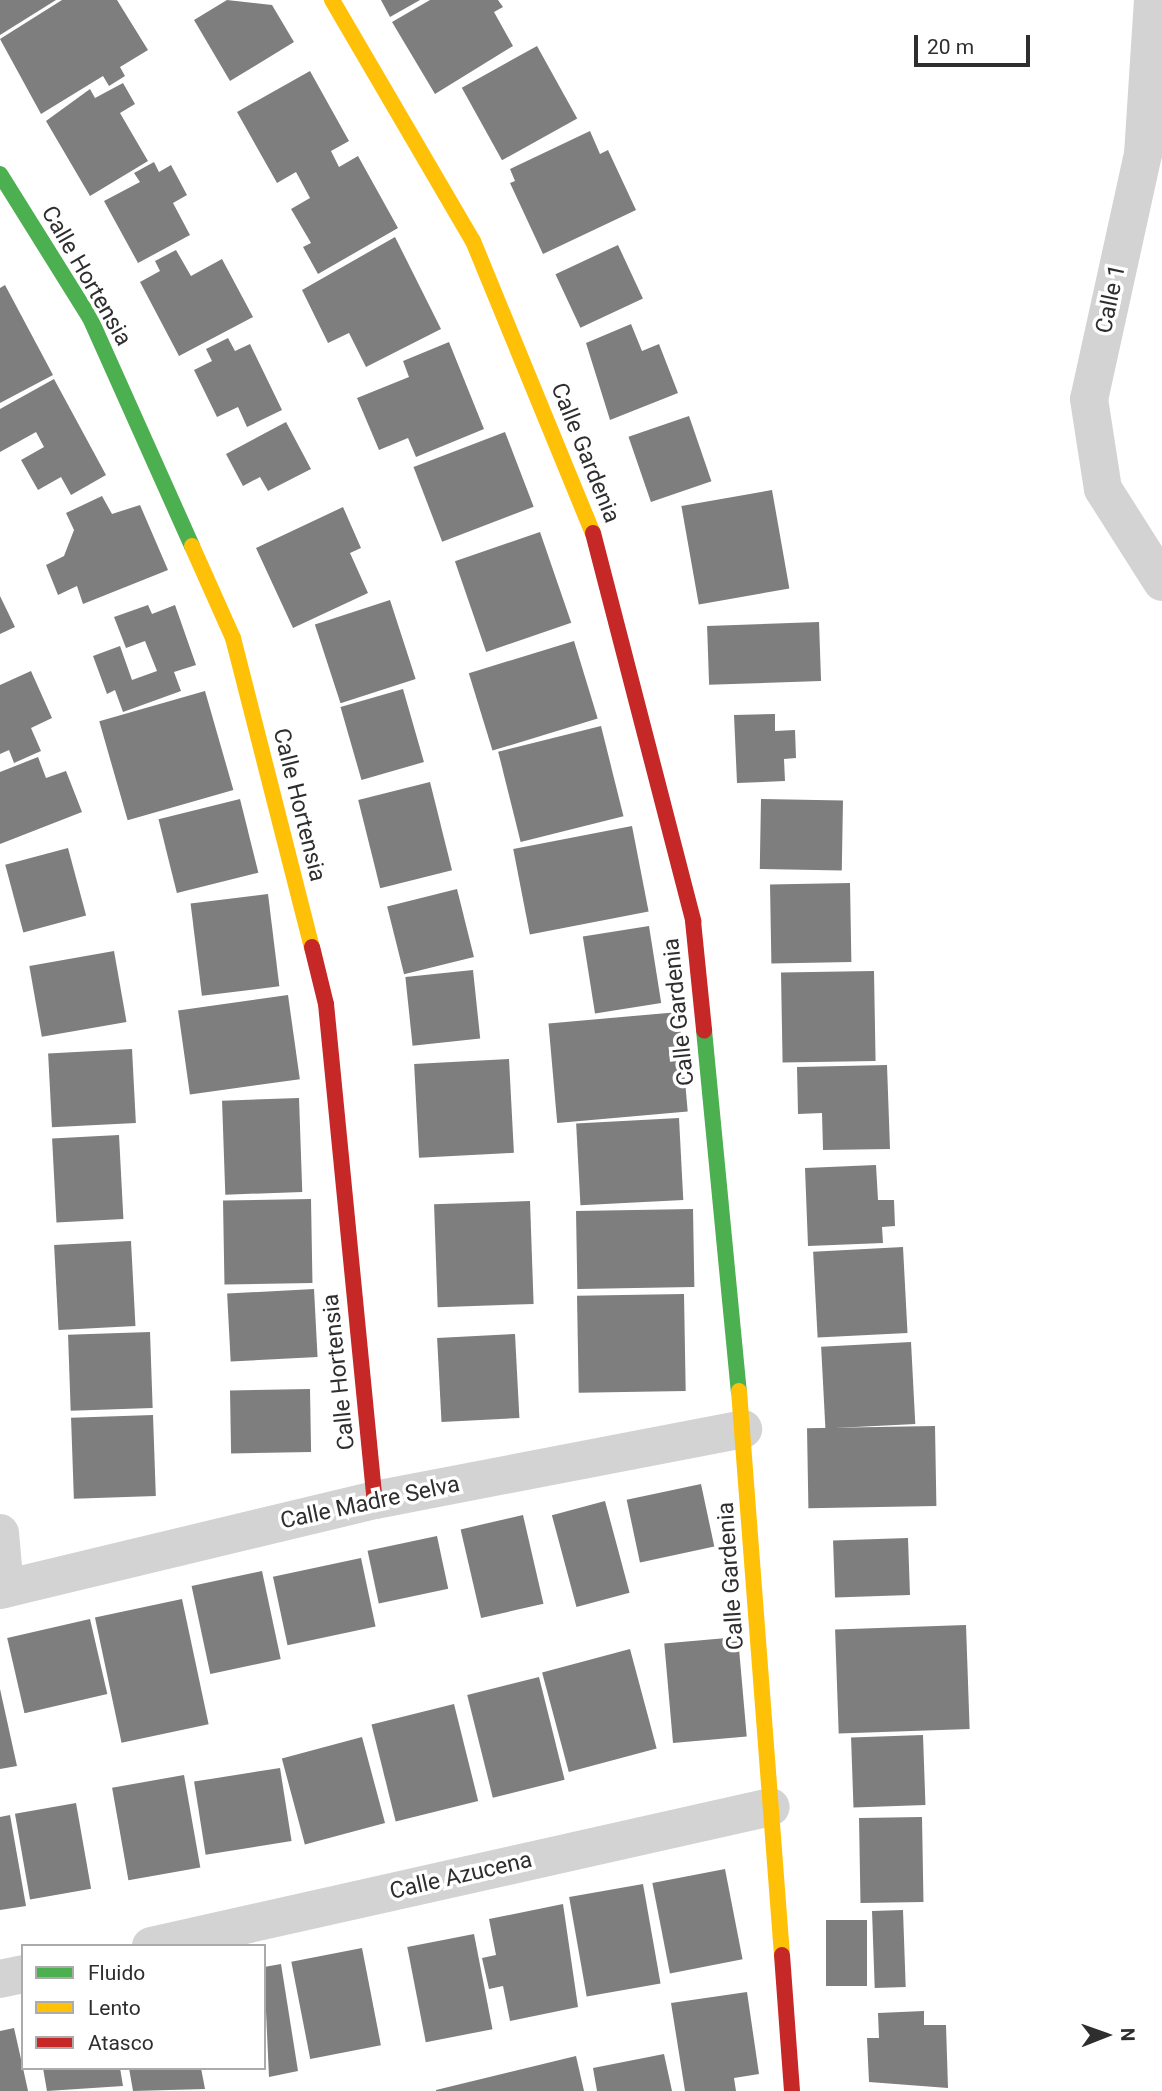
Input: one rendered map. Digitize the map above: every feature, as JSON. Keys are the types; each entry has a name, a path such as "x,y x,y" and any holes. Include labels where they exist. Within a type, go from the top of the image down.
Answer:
{"street":[{"name":"Calle Gardenia","path":"332,0 473,241 605,562 693,921 743,1429 792,2091"},
{"name":"Calle 1","path":"1153,0 1153,123 1089,398 1103,489 1162,582"},
{"name":"Calle Hortensia","path":"0,174 90,318 233,638 326,1004 375,1500"},
{"name":"Calle Madre Selva","path":"2,1590 375,1500 743,1429"},
{"path":"0,1533 2,1590"},
{"name":"Calle Azucena","path":"160,1944 771,1807"},
{"path":"0,1979 21,1974"}],"building":[{"path":"0,0 56,0 0,35"},
{"path":"62,0 117,0 148,50 120,67 125,76 109,86 103,76 41,114 0,39"},
{"path":"227,0 272,5 294,42 230,81 194,20"},
{"path":"381,0 420,0 390,17"},
{"path":"430,0 498,0 503,7 494,12 513,46 435,94 392,22"},
{"path":"537,46 577,119 502,160 462,88"},
{"path":"310,71 349,141 331,151 339,167 358,156 398,228 318,274 303,247 311,243 291,209 310,198 296,172 277,183 237,112"},
{"path":"123,83 135,104 120,113 148,161 90,196 46,121 90,89 95,98"},
{"path":"590,131 600,154 608,150 636,210 543,254 510,183 515,181 510,169"},
{"path":"154,162 159,172 171,165 187,195 173,203 190,235 138,263 104,201 140,182 134,173"},
{"path":"395,237 441,329 366,367 349,333 328,343 302,290"},
{"path":"618,245 643,298 580,328 555,274"},
{"path":"176,250 191,276 222,259 253,317 179,356 140,282 160,271 155,261"},
{"path":"5,285 53,375 0,403 0,288"},
{"path":"631,324 642,351 659,344 678,393 610,420 586,343"},
{"path":"228,338 235,351 250,344 282,410 247,427 238,407 217,417 194,370 212,361 206,349"},
{"path":"449,342 484,429 416,457 408,438 379,450 357,398 409,377 403,361"},
{"path":"54,379 106,475 71,495 61,477 38,490 21,460 44,447 36,432 0,452 0,409"},
{"path":"689,416 711,481 651,502 628,437"},
{"path":"286,422 311,469 268,491 260,477 243,486 226,454"},
{"path":"505,432 534,507 442,542 414,467"},
{"path":"772,490 789,588 699,604 681,506"},
{"path":"102,496 112,514 140,505 168,570 83,604 77,586 58,595 46,565 64,556 74,530 66,513"},
{"path":"343,507 361,548 350,553 368,593 293,628 256,548"},
{"path":"540,532 571,623 486,652 455,561"},
{"path":"0,596 15,627 0,634"},
{"path":"390,600 416,679 341,703 315,624"},
{"path":"148,605 152,614 175,605 196,665 174,672 181,691 123,712 115,690 107,694 93,656 120,646 132,680 157,671 145,641 126,648 114,617"},
{"path":"819,622 821,681 709,685 707,626"},
{"path":"574,641 598,718 492,751 469,673"},
{"path":"31,671 52,718 31,728 41,751 14,763 9,750 0,754 0,685"},
{"path":"403,689 424,762 361,780 341,707"},
{"path":"205,691 233,790 128,820 99,721"},
{"path":"775,714 775,731 795,730 796,758 784,759 785,781 737,783 734,715"},
{"path":"601,726 623,816 521,842 498,752"},
{"path":"38,757 46,778 66,771 82,812 0,844 0,772"},
{"path":"430,782 452,870 380,888 358,800"},
{"path":"240,799 258,873 177,893 158,819"},
{"path":"761,799 843,800 842,870 760,869"},
{"path":"632,826 649,911 530,934 513,849"},
{"path":"68,848 86,916 23,932 5,865"},
{"path":"850,883 851,962 771,963 770,884"},
{"path":"457,889 474,957 404,974 387,906"},
{"path":"268,894 279,986 202,996 191,904"},
{"path":"649,926 661,1003 595,1014 583,936"},
{"path":"114,951 127,1022 42,1037 29,966"},
{"path":"473,970 480,1039 413,1046 405,977"},
{"path":"874,971 876,1061 783,1063 781,973"},
{"path":"288,995 300,1079 190,1095 178,1010"},
{"path":"679,1012 688,1112 557,1123 548,1023"},
{"path":"132,1049 136,1123 52,1127 48,1053"},
{"path":"509,1059 514,1153 419,1158 414,1064"},
{"path":"887,1065 890,1149 823,1150 822,1113 798,1114 797,1067"},
{"path":"299,1098 302,1192 225,1195 222,1101"},
{"path":"679,1118 683,1200 580,1205 576,1123"},
{"path":"119,1135 123,1219 56,1222 52,1139"},
{"path":"876,1165 878,1200 894,1200 895,1226 882,1227 883,1243 808,1246 805,1168"},
{"path":"311,1199 312,1283 224,1285 223,1201"},
{"path":"530,1201 534,1304 438,1307 434,1204"},
{"path":"693,1209 694,1287 577,1289 576,1211"},
{"path":"131,1241 135,1326 59,1330 54,1245"},
{"path":"903,1247 908,1333 818,1338 813,1252"},
{"path":"314,1289 318,1357 231,1361 227,1294"},
{"path":"684,1294 686,1391 579,1393 577,1296"},
{"path":"150,1332 153,1408 71,1411 68,1335"},
{"path":"515,1334 519,1418 442,1422 437,1338"},
{"path":"911,1342 915,1424 825,1429 821,1347"},
{"path":"310,1389 311,1452 231,1453 230,1390"},
{"path":"153,1415 156,1496 74,1499 71,1418"},
{"path":"935,1426 936,1506 808,1508 807,1428"},
{"path":"701,1484 714,1547 640,1562 627,1500"},
{"path":"605,1501 630,1593 576,1607 552,1515"},
{"path":"523,1515 543,1604 481,1618 461,1529"},
{"path":"437,1536 448,1589 379,1604 368,1551"},
{"path":"908,1538 910,1595 835,1598 833,1541"},
{"path":"361,1558 376,1626 288,1645 273,1577"},
{"path":"262,1571 281,1659 210,1674 192,1586"},
{"path":"182,1599 209,1724 122,1743 95,1618"},
{"path":"90,1619 107,1694 24,1713 7,1638"},
{"path":"966,1625 970,1729 839,1734 835,1630"},
{"path":"738,1637 747,1737 673,1743 664,1643"},
{"path":"630,1649 657,1748 569,1772 542,1673"},
{"path":"539,1677 565,1780 493,1798 467,1695"},
{"path":"0,1689 17,1766 0,1769"},
{"path":"454,1704 478,1801 396,1822 372,1725"},
{"path":"923,1735 925,1805 853,1807 851,1738"},
{"path":"362,1737 385,1823 305,1844 282,1758"},
{"path":"280,1768 292,1841 206,1855 194,1782"},
{"path":"184,1775 200,1868 128,1880 112,1788"},
{"path":"76,1803 91,1889 30,1899 15,1814"},
{"path":"10,1815 26,1906 0,1910 0,1817"},
{"path":"922,1817 923,1902 860,1903 859,1818"},
{"path":"725,1869 743,1959 670,1973 652,1883"},
{"path":"643,1884 661,1983 587,1996 569,1897"},
{"path":"563,1904 578,2007 510,2021 503,1986 489,1989 482,1958 496,1955 489,1919"},
{"path":"903,1910 906,1987 875,1988 872,1911"},
{"path":"826,1920 867,1920 867,1986 826,1986"},
{"path":"474,1934 493,2029 426,2042 407,1947"},
{"path":"362,1948 381,2045 310,2059 291,1962"},
{"path":"281,1964 298,2071 269,2077 266,2011 266,1967"},
{"path":"747,1992 759,2074 734,2078 736,2091 685,2091 671,2003"},
{"path":"924,2011 924,2025 946,2025 948,2088 869,2082 867,2038 879,2038 878,2013"},
{"path":"14,2028 21,2070 23,2070 28,2091 0,2091 0,2031"},
{"path":"664,2054 672,2091 597,2091 593,2068"},
{"path":"576,2056 584,2091 436,2091 436,2090"},
{"path":"43,2070 120,2070 123,2086 47,2091"},
{"path":"129,2070 201,2070 205,2089 133,2091"}],"traffic: fast":[{"path":"0,174 90,318 192,546"},
{"path":"704,1030 739,1391"}],"traffic: slow":[{"path":"332,0 473,241 593,533"},
{"path":"192,546 233,638 312,947"},
{"path":"739,1391 782,1955"}],"traffic: jam":[{"path":"593,533 693,921 704,1030"},
{"path":"312,947 326,1004 375,1500"},
{"path":"782,1955 792,2091"}]}
